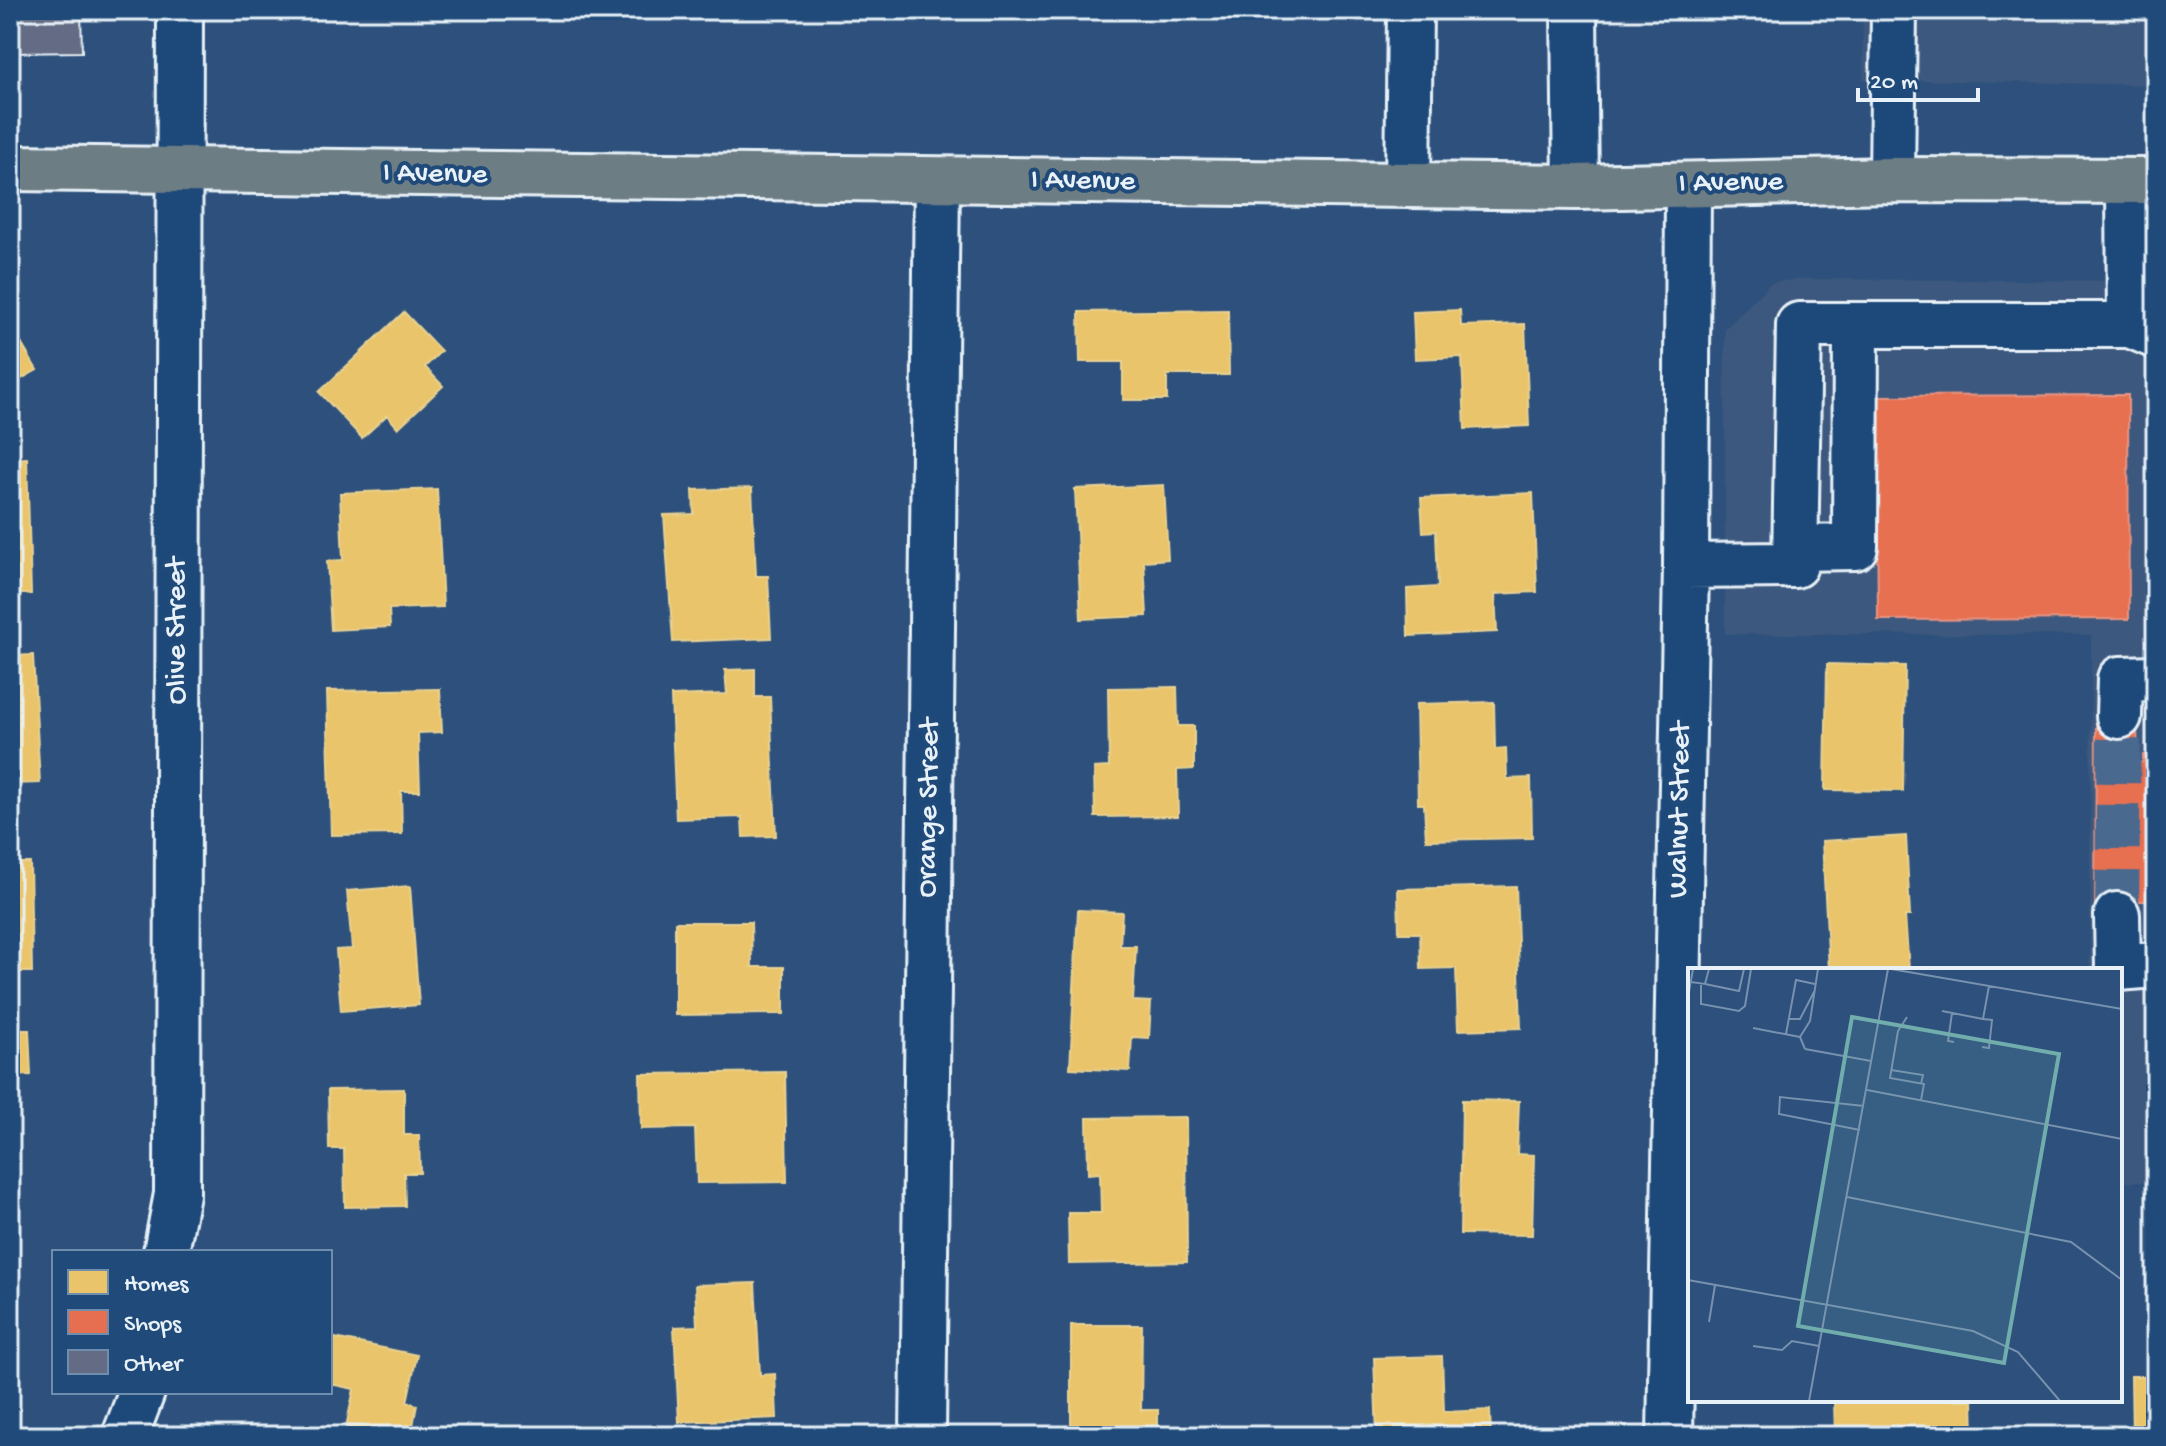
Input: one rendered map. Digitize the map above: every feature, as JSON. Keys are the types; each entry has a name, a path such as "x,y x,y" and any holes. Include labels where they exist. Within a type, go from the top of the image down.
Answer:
{"main road":[{"name":"I Avenue","path":"10,168 1576,187 1892,180 2142,181"}],"street":[{"name":"Olive Street","path":"166,1250 177,1194 180,10"},
{"path":"1408,185 1410,10"},
{"path":"1574,10 1576,187"},
{"path":"1892,180 1894,10"},
{"name":"Orange Street","path":"923,1436 937,180"},
{"path":"1686,566 1795,565 1799,325 2143,331 2142,181"},
{"name":"Walnut Street","path":"1670,1436 1686,566 1688,185"},
{"path":"1795,548 1855,547 1856,326"},
{"path":"2119,716 2120,679 2156,678"},
{"path":"2117,915 2118,968 2156,965"},
{"path":"125,1436 141,1394"}],"shaded area":[{"path":"1863,10 2156,10 2156,85 1863,79"},
{"path":"1797,279 2156,281 2156,1182 2122,1182 2122,968 2090,968 2091,635 1725,634 1725,329 1771,283"}],"building: Homes":[{"path":"1228,310 1229,375 1167,375 1167,400 1123,400 1123,362 1080,362 1079,312"},
{"path":"1460,310 1461,326 1525,324 1529,426 1465,429 1462,357 1415,359 1413,312"},
{"path":"404,312 441,351 425,367 443,386 398,428 387,415 362,438 319,392"},
{"path":"10,327 37,370 10,385"},
{"path":"27,458 31,594 10,594 10,459"},
{"path":"1164,485 1168,559 1144,561 1147,616 1081,619 1075,489"},
{"path":"752,488 756,576 768,576 771,638 673,642 664,515 694,514 693,490"},
{"path":"437,489 443,607 389,609 390,627 331,630 327,561 343,560 340,493"},
{"path":"1533,493 1537,592 1495,594 1497,632 1408,636 1407,589 1438,587 1436,531 1423,532 1421,498"},
{"path":"33,655 40,783 10,784 10,656"},
{"path":"1827,664 1905,666 1903,791 1825,790"},
{"path":"755,669 755,697 770,697 776,836 743,837 742,817 676,819 671,696 727,694 725,670"},
{"path":"1177,687 1178,726 1194,726 1194,769 1177,770 1178,816 1095,817 1094,768 1109,767 1108,688"},
{"path":"440,689 442,732 418,733 420,791 401,791 402,834 331,835 327,691"},
{"path":"1494,702 1495,749 1506,748 1507,779 1531,778 1532,838 1426,840 1424,804 1418,804 1416,704"},
{"path":"10,822 16,822 16,863 30,863 32,972 10,972"},
{"path":"1906,836 1910,916 1905,916 1909,968 1829,968 1822,841"},
{"path":"410,886 419,1005 341,1011 336,950 352,949 347,891"},
{"path":"1516,886 1521,1028 1458,1030 1456,968 1421,969 1420,933 1399,933 1398,889"},
{"path":"1078,910 1122,912 1120,946 1136,946 1133,1001 1151,1002 1149,1038 1132,1037 1130,1071 1070,1068"},
{"path":"675,922 751,922 752,967 784,967 784,1014 675,1015"},
{"path":"10,1030 29,1030 31,1075 10,1076"},
{"path":"785,1072 787,1182 697,1183 695,1128 641,1129 640,1074"},
{"path":"404,1089 404,1135 419,1135 420,1173 404,1173 405,1206 345,1207 344,1149 329,1149 328,1090"},
{"path":"1462,1100 1519,1101 1517,1154 1534,1155 1532,1235 1460,1234"},
{"path":"1186,1117 1187,1262 1069,1264 1068,1213 1101,1213 1100,1173 1088,1174 1087,1118"},
{"path":"755,1283 760,1375 775,1374 777,1418 679,1422 674,1327 697,1326 695,1285"},
{"path":"1071,1325 1142,1325 1141,1410 1158,1410 1158,1436 1071,1436"},
{"path":"332,1337 417,1355 407,1402 417,1405 411,1436 388,1436 346,1427 354,1389 332,1384"},
{"path":"1442,1356 1444,1412 1490,1410 1491,1436 1377,1436 1374,1358"},
{"path":"2131,1376 2156,1376 2156,1436 2132,1436"},
{"path":"1834,1402 1973,1402 1974,1436 1835,1436"}],"building: Shops":[{"path":"2128,395 2129,619 1878,620 1877,507 1844,507 1844,479 1878,479 1877,396"},
{"path":"2102,717 2137,723 2138,763 2143,762 2143,755 2156,754 2156,901 2137,901 2137,907 2103,915 2095,909 2096,723"}],"building: Other":[{"path":"10,10 81,10 82,52 10,53"}],"tunnel":[{"path":"2117,915 2119,716"}]}
